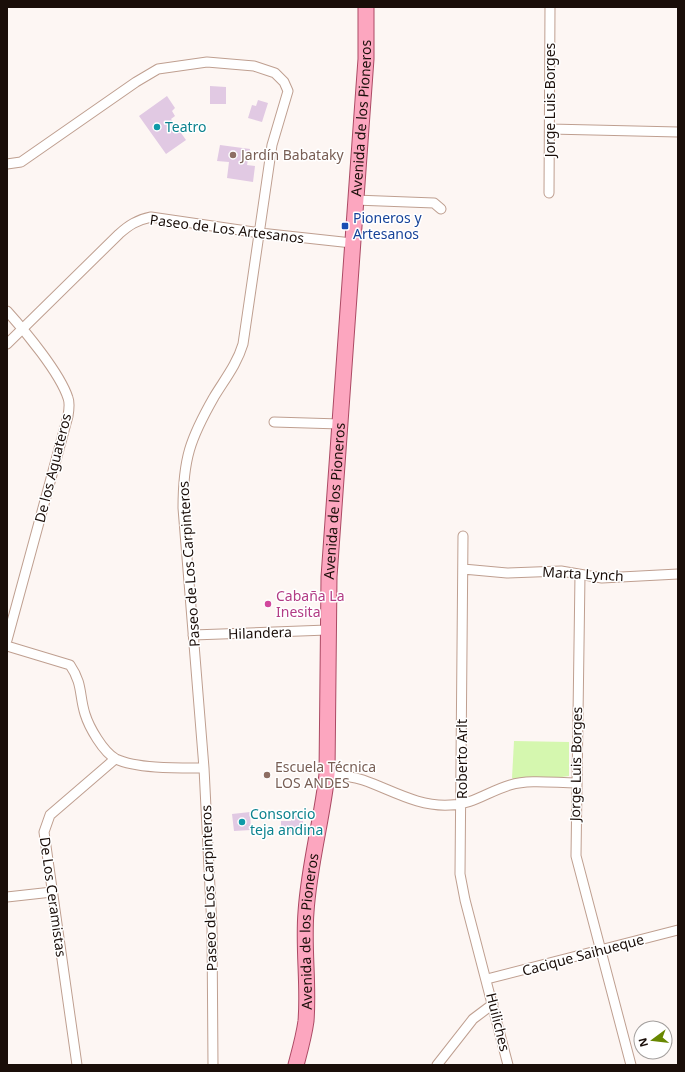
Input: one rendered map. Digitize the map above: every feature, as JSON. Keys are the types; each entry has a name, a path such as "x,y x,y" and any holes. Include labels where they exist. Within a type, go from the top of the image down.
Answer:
{"main road":[{"name":"Avenida de los Pioneros","path":"296,1065 303,1042 306,1020 306,911 324,804 327,774 327,630 329,577 366,59 366,7"}],"street":[{"name":"Jorge Luis Borges","path":"550,7 550,193"},
{"name":"Paseo de Los Carpinteros","path":"7,164 21,162 158,68 207,62 254,66 275,74 284,82 288,91 272,145 247,325 238,359 214,398 192,439 186,457 183,478 183,508 204,768 212,928 213,1065"},
{"path":"550,129 678,132"},
{"path":"355,200 434,203 441,209"},
{"name":"Paseo de Los Artesanos","path":"7,344 24,329 119,234 130,224 140,219 150,217 260,233 352,243"},
{"name":"De los Aguateros","path":"7,311 24,329 63,385 69,399 68,416 7,640"},
{"path":"274,422 340,424"},
{"name":"Roberto Arlt","path":"463,536 462,804 460,874 465,900 487,980"},
{"name":"Marta Lynch","path":"463,569 507,573 561,571 602,578 678,574"},
{"name":"Jorge Luis Borges","path":"580,575 576,856 631,1065"},
{"name":"Hilandera","path":"193,635 327,630"},
{"path":"7,646 70,665 78,677 84,712 91,730 115,759 153,767 204,768"},
{"name":"De Los Ceramistas","path":"76,1065 44,832 50,815 115,759"},
{"path":"327,774 364,781 420,802 449,806 462,804 519,783 576,783"},
{"path":"7,897 52,892"},
{"name":"Cacique Saihueque","path":"487,980 678,930"},
{"name":"Huiliches","path":"487,980 508,1065"},
{"path":"437,1065 473,1019 493,1004"}],"green space":[{"path":"514,741 569,742 569,776 519,783 512,778"}],"building":[{"path":"210,86 226,87 226,104 210,104"},
{"path":"167,96 175,108 172,111 175,116 171,119 186,140 166,154 139,116"},
{"path":"258,100 268,103 262,122 248,118 252,105 256,106"},
{"path":"220,145 250,149 247,165 255,166 253,182 227,178 229,162 217,161"},
{"name":"Consorcio teja andina","path":"250,812 251,830 234,831 232,814"},
{"name":"Consorcio teja andina","path":"291,816 299,816 300,821 303,821 303,828 297,828 298,832 284,832 284,828 281,828 281,821 291,821"}],"place":[{"name":"Teatro","path":"157,127"},
{"name":"Jardín Babataky","path":"233,155"},
{"name":"Pioneros y Artesanos","path":"345,226"},
{"name":"Cabaña La Inesita","path":"268,604"},
{"name":"Escuela Técnica LOS ANDES","path":"267,775"},
{"name":"Consorcio teja andina","path":"242,822"}]}
